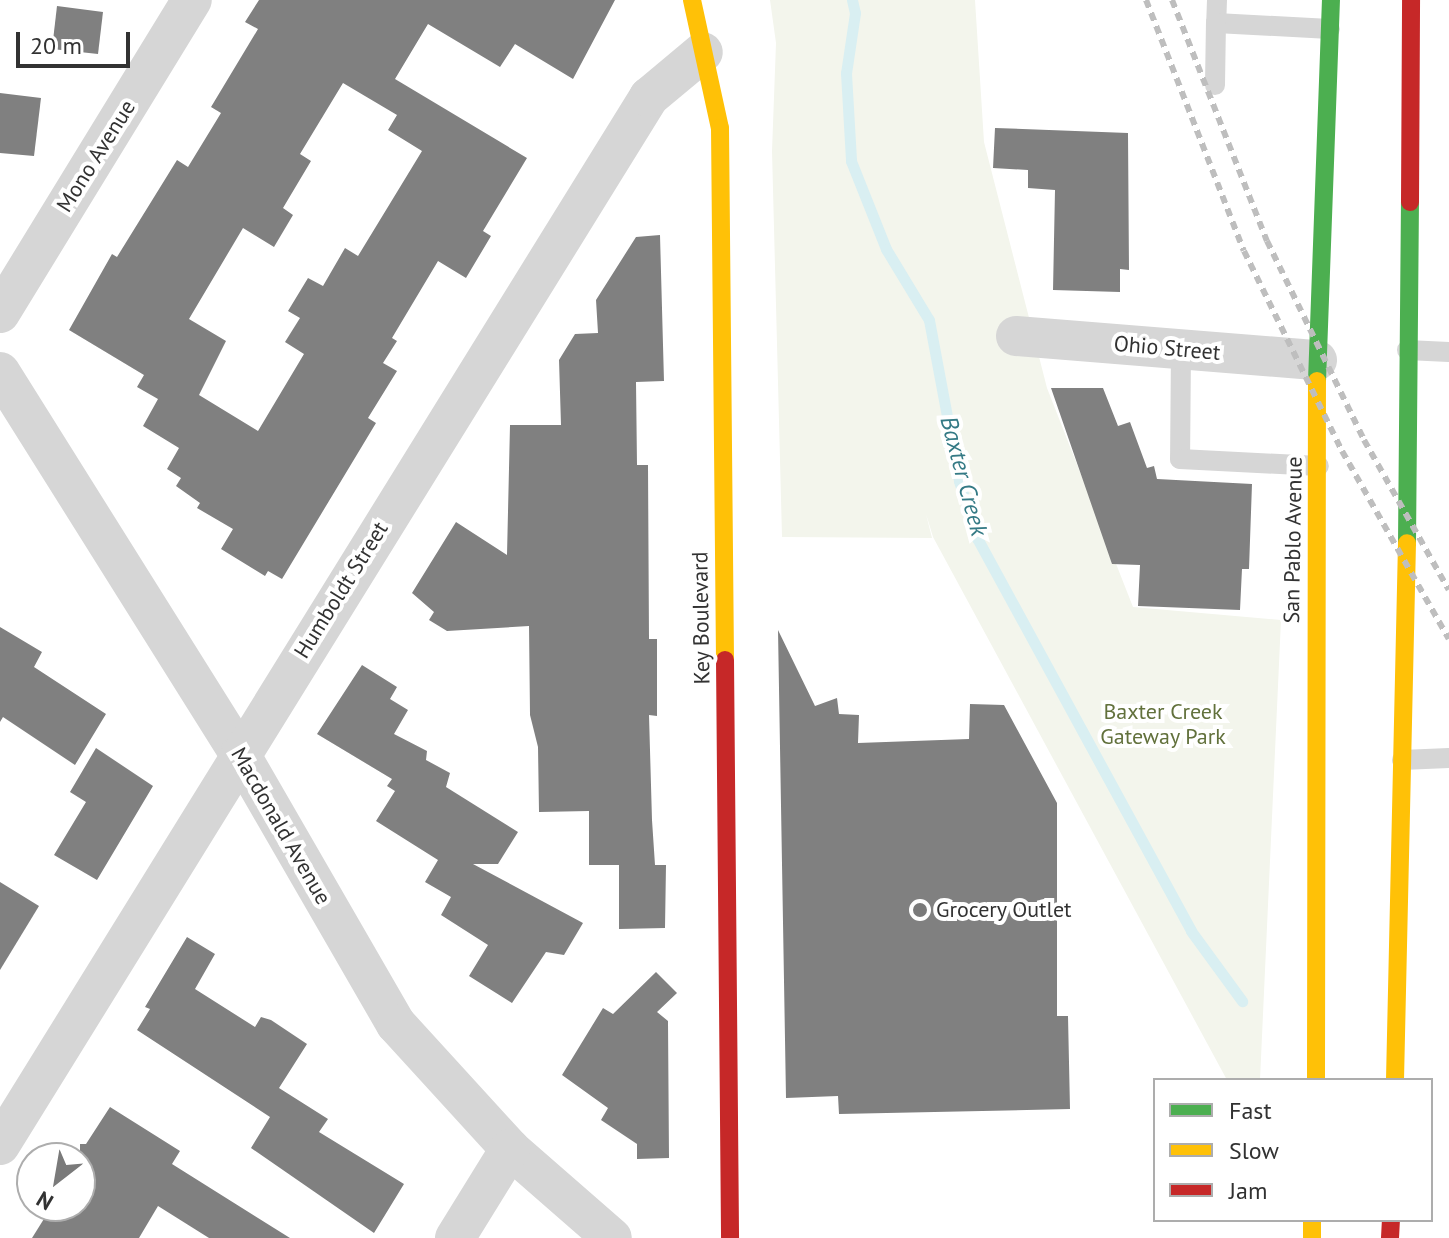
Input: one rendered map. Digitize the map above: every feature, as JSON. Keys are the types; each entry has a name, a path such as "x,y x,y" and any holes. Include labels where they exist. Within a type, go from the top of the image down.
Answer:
{"main road":[{"name":"Key Boulevard","path":"692,0 720,128 730,1238"},
{"name":"San Pablo Avenue","path":"1316,1078 1313,794 1319,466 1317,360 1331,0"},
{"path":"1395,1078 1411,0"}],"street":[{"name":"Mono Avenue","path":"0,313 192,0"},
{"name":"Humboldt Street","path":"0,1145 649,97 703,52"},
{"name":"Ohio Street","path":"1016,336 1317,360"},
{"name":"Macdonald Avenue","path":"0,372 240,754 396,1024 510,1149 612,1238"},
{"path":"455,1238 510,1149"}],"lane":[{"path":"1215,85 1217,0"},
{"path":"1216,23 1330,29"},
{"path":"1181,350 1180,459 1319,466"},
{"path":"1407,350 1449,352"},
{"path":"1402,760 1449,758"}],"green space":[{"name":"Baxter Creek Gateway Park","path":"770,0 975,0 984,142 1047,388 1133,607 1281,620 1260,1078 1226,1078 933,537 926,514 932,538 782,537 772,151 776,43"}],"building":[{"path":"259,0 615,0 573,79 515,44 500,67 428,24 395,79 527,158 483,231 491,236 466,278 438,261 392,338 397,341 383,363 397,371 368,418 376,423 282,579 268,571 265,576 221,549 233,529 197,508 200,503 176,486 181,478 167,469 179,448 143,426 158,399 137,387 144,375 69,330 112,254 117,257 177,160 188,167 221,113 211,107 258,29 245,22","holes":["343,83 397,115 388,130 422,151 358,256 345,248 323,286 308,278 288,311 300,318 285,342 304,354 258,431 199,395 226,341 189,319 243,228 274,247 293,215 283,208 311,161 300,154"]},
{"path":"57,6 103,12 98,54 52,49"},
{"path":"0,93 41,98 34,156 0,153"},
{"path":"995,128 1128,133 1129,270 1120,269 1120,292 1053,290 1055,190 1028,188 1028,170 993,168"},
{"path":"660,235 664,381 636,382 637,465 648,465 649,639 657,639 657,716 649,715 652,820 655,865 666,865 665,928 619,929 619,865 589,865 589,811 539,812 538,747 530,715 529,626 447,631 429,620 434,612 412,593 456,522 507,555 510,425 561,425 559,360 575,334 598,333 596,300 636,237"},
{"path":"1051,388 1103,388 1118,426 1130,422 1147,468 1154,466 1157,479 1252,484 1249,569 1242,569 1240,610 1138,606 1140,565 1112,564"},
{"path":"0,627 42,652 34,667 106,714 75,765 3,717 0,722"},
{"name":"Grocery Outlet","path":"778,630 815,706 837,698 839,714 859,715 858,743 969,739 970,704 1004,705 1057,803 1057,1016 1068,1016 1070,1109 839,1114 838,1096 786,1098"},
{"path":"362,665 397,687 390,699 408,710 394,734 427,751 426,760 450,773 446,787 518,832 498,864 473,864 583,923 564,955 546,952 512,1003 469,976 488,945 441,915 451,897 425,882 438,860 376,821 395,791 387,786 392,779 317,734"},
{"path":"96,748 153,786 97,880 54,855 86,802 70,792"},
{"path":"0,882 39,906 0,970"},
{"path":"187,937 215,954 195,989 255,1027 261,1017 271,1020 307,1044 279,1088 328,1119 319,1132 404,1184 374,1233 251,1148 270,1117 137,1030 150,1009 145,1007"},
{"path":"656,972 677,993 657,1012 668,1021 669,1158 637,1159 637,1144 601,1120 608,1108 562,1075 603,1008 613,1014"},
{"path":"110,1107 180,1151 172,1164 290,1238 209,1238 158,1206 139,1238 32,1238 42,1222 96,1222 96,1142 87,1142"}],"waterway":[{"name":"Baxter Creek","path":"852,0 855,13 846,73 851,161 886,249 929,320 959,481 977,538 1191,931 1242,1001"}],"railway":[{"path":"1146,0 1244,251 1342,451 1449,639"},
{"path":"1172,0 1267,241 1364,440 1449,590"}],"traffic: fast":[{"path":"1317,381 1331,0"},
{"path":"1407,543 1410,202"}],"traffic: slow":[{"path":"692,0 720,128 725,660"},
{"path":"1316,1078 1317,381"},
{"path":"1395,1078 1407,543"},
{"path":"1312,1222 1312,1238"}],"traffic: jam":[{"path":"1410,202 1411,0"},
{"path":"725,660 730,1238"},
{"path":"1390,1238 1391,1222"}],"place":[{"name":"Grocery Outlet","path":"920,910"}]}
